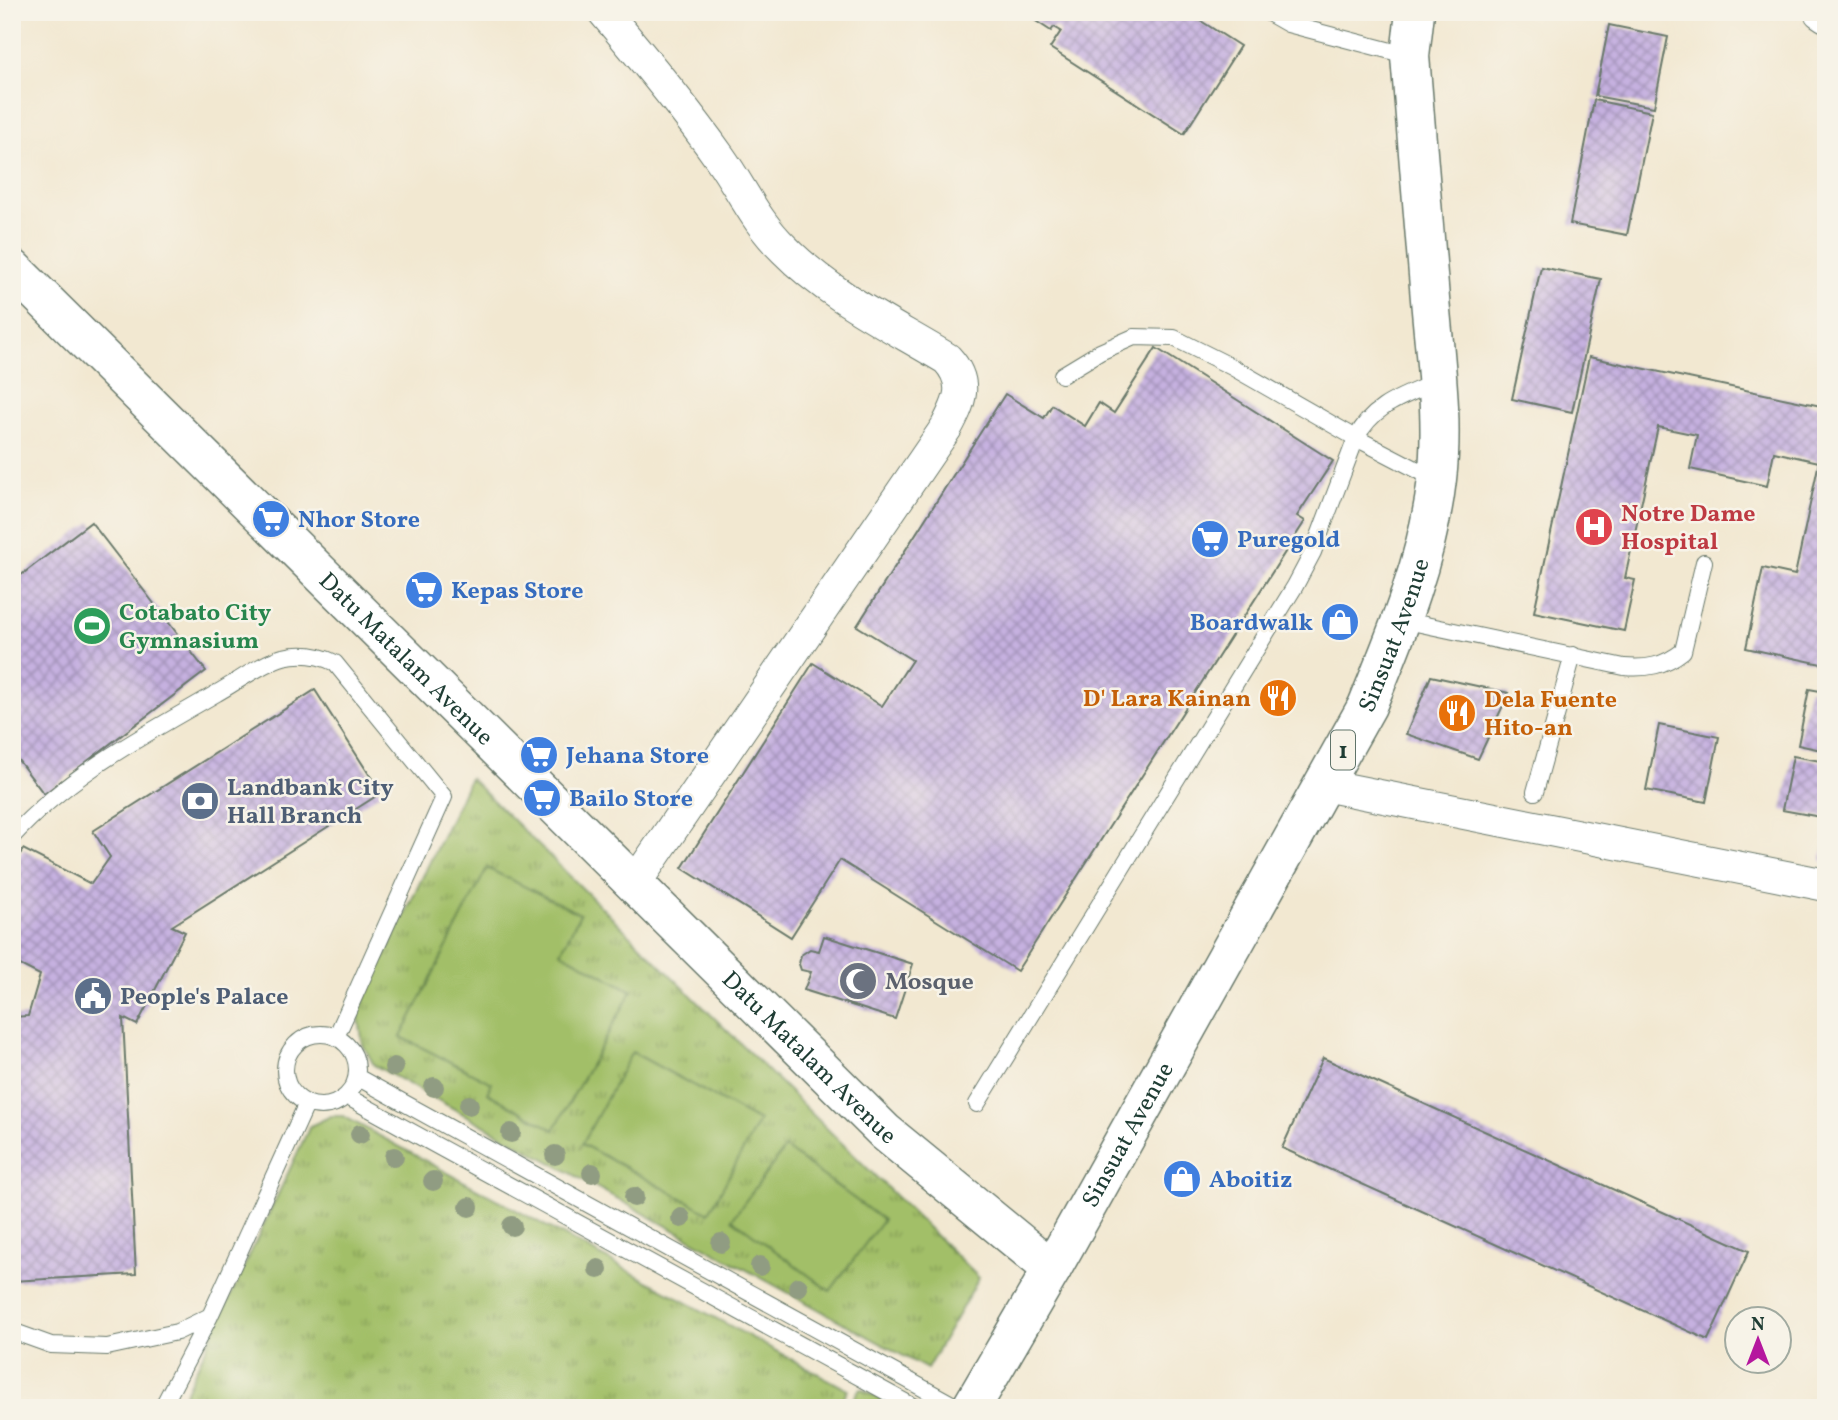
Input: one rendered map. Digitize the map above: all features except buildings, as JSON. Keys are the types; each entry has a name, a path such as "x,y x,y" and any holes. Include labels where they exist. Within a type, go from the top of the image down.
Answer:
{"main road":[{"name":"Sinsuat Avenue","path":"971,1408 1324,785 1367,706 1402,620 1419,566 1437,480 1439,450 1437,382 1410,57 1415,12"},
{"name":"Datu Matalam Avenue","path":"12,268 886,1132 1052,1269"}],"street":[{"path":"604,12 702,134 722,161 746,202 782,248 817,280 947,359 957,370 960,379 958,405 946,428 635,883"},
{"path":"1820,12 1826,16"},
{"path":"1324,785 1826,885"}],"lane":[{"path":"1267,12 1287,24 1410,57"},
{"path":"1062,375 1100,352 1134,337 1174,338 1437,480"},
{"path":"977,1104 1295,586 1313,552 1364,422 1389,403 1437,382"},
{"path":"1402,620 1624,667 1640,668 1663,663 1683,651 1704,562"},
{"path":"12,837 33,814 69,783 151,731 278,659 305,654 335,663 444,797 336,1037"},
{"path":"1535,792 1573,655"},
{"path":"324,1034 336,1037 354,1054 357,1077 346,1096 334,1103 307,1103 296,1096 289,1086 285,1074 286,1061 291,1050 300,1041 311,1035 324,1034"},
{"path":"357,1077 959,1408"},
{"path":"346,1096 916,1408"},
{"path":"162,1408 210,1316 307,1103"},
{"path":"12,1331 51,1346 107,1347 177,1332 210,1316"}],"green space":[{"path":"470,778 979,1278 927,1369 374,1065 363,1045 358,1012"},
{"path":"487,868 580,914 561,952 632,991 554,1130 487,1093 492,1083 401,1037"},
{"path":"632,1052 759,1121 709,1213 582,1144"},
{"path":"331,1116 343,1116 848,1390 838,1408 178,1408 310,1126"},
{"path":"785,1148 883,1220 830,1291 732,1219"},
{"path":"860,1388 897,1408 848,1408"}],"place":[{"name":"Nhor Store","path":"271,519"},
{"name":"Notre Dame Hospital","path":"1594,527"},
{"name":"Puregold","path":"1210,539"},
{"name":"Kepas Store","path":"424,590"},
{"name":"Boardwalk","path":"1340,622"},
{"name":"Cotabato City Gymnasium","path":"92,626"},
{"name":"D' Lara Kainan","path":"1278,698"},
{"name":"Dela Fuente Hito-an","path":"1457,713"},
{"name":"Jehana Store","path":"539,755"},
{"name":"Bailo Store","path":"542,798"},
{"name":"Landbank City Hall Branch","path":"200,801"},
{"name":"Mosque","path":"858,981"},
{"name":"People's Palace","path":"93,996"},
{"name":"Aboitiz","path":"1182,1179"}]}
